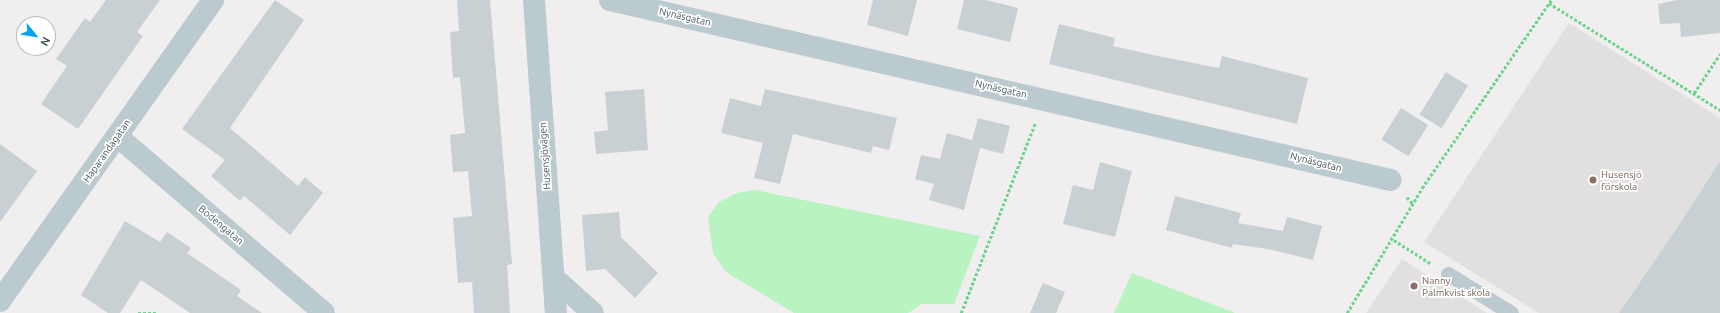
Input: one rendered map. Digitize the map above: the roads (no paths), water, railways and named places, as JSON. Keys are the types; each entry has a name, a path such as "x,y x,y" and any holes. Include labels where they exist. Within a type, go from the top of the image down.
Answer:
{"street":[{"name":"Haparandagatan","path":"0,301 213,0"},
{"name":"Husensjövägen","path":"534,0 556,313"},
{"name":"Nynäsgatan","path":"610,0 1391,180"},
{"name":"Bodengatan","path":"117,136 324,313"},
{"path":"554,278 593,313"}],"lane":[{"path":"1448,274 1511,313"}],"place":[{"name":"Husensjö förskola","path":"1593,180"},
{"name":"Nanny Palmkvist skola","path":"1414,286"}]}
